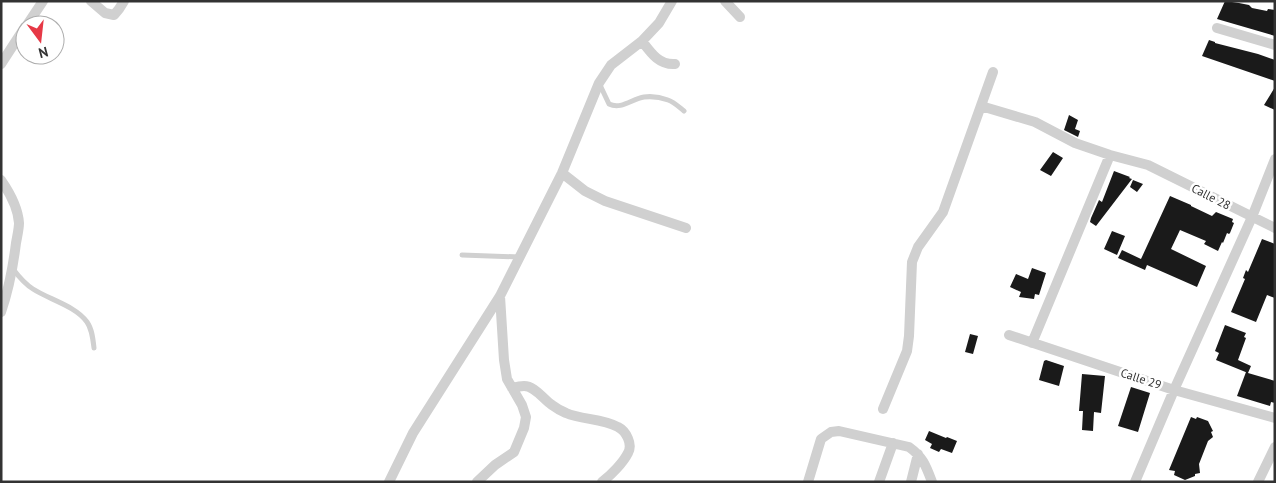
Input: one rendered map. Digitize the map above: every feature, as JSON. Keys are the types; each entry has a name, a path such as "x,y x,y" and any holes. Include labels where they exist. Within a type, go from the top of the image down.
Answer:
{"street":[{"path":"33,15 43,1"},
{"path":"92,1 105,12 114,15 124,1"},
{"path":"724,1 740,17"},
{"path":"389,482 413,433 500,296 562,173 599,83 611,66 642,41 659,23 671,2"},
{"path":"1217,28 1275,44"},
{"path":"642,41 658,59 668,64 675,64"},
{"path":"1,64 15,43"},
{"path":"882,409 907,351 912,262 918,247 943,212 993,72"},
{"name":"Calle 28","path":"981,106 1035,122 1075,143 1148,165 1275,228"},
{"path":"1032,343 1110,155"},
{"path":"1135,482 1252,217 1275,159"},
{"path":"562,173 585,191 605,201 686,228"},
{"path":"1,180 10,193 19,224 13,269 4,292 1,312"},
{"path":"477,482 489,470 514,452 524,428 526,417 522,405 507,379 505,371 500,296"},
{"name":"Calle 29","path":"1009,335 1174,390 1275,418"},
{"path":"512,388 525,386 531,388 564,412 612,424 620,428 627,435 630,445 629,452 610,476 602,482"},
{"path":"808,482 821,439 831,432 839,431 909,448 918,454 932,482"},
{"path":"879,482 893,443"},
{"path":"1258,482 1275,447"},
{"path":"911,482 918,454"}],"lane":[{"path":"599,83 609,104 618,106 642,98 656,97 668,100 684,112"},
{"path":"462,255 520,257"},
{"path":"13,269 24,283 34,290 80,315 87,322 92,334 94,348"}],"building":[{"path":"1225,1 1249,5 1252,8 1267,11 1268,9 1275,10 1275,36 1217,19"},
{"path":"1209,40 1275,60 1275,81 1202,56"},
{"path":"1275,87 1275,110 1264,105"},
{"path":"1069,115 1078,120 1075,129 1080,131 1078,137 1064,130"},
{"path":"1053,152 1063,158 1051,176 1040,170"},
{"path":"1114,171 1132,179 1096,226 1090,222 1091,218 1099,200 1102,202"},
{"path":"1133,180 1143,184 1137,192 1130,187"},
{"path":"1170,196 1212,216 1216,212 1233,219 1232,222 1234,223 1230,233 1227,233 1218,251 1204,244 1206,241 1180,230 1171,249 1206,266 1197,287 1147,265 1145,270 1118,258 1122,250 1141,259"},
{"path":"1112,231 1125,236 1117,255 1104,249"},
{"path":"1262,239 1275,244 1275,298 1267,295 1256,322 1231,312 1245,279 1243,278 1246,270 1248,272"},
{"path":"1032,268 1046,273 1039,295 1035,294 1034,299 1019,297 1021,292 1010,287 1016,274 1028,279"},
{"path":"1225,325 1246,333 1238,360 1251,366 1248,373 1275,381 1275,403 1271,402 1270,406 1237,396 1246,372 1216,360 1219,353 1215,351"},
{"path":"970,334 978,336 973,354 965,352"},
{"path":"1044,361 1064,366 1059,386 1039,380"},
{"path":"1082,374 1105,376 1101,413 1094,412 1093,431 1082,430 1083,411 1079,411"},
{"path":"1131,387 1150,393 1138,432 1118,426"},
{"path":"1191,417 1208,421 1213,431 1211,432 1213,437 1208,441 1199,464 1200,473 1185,480 1174,475 1175,471 1169,470"},
{"path":"929,431 957,441 952,453 941,449 939,452 930,448 932,444 925,440"}]}
